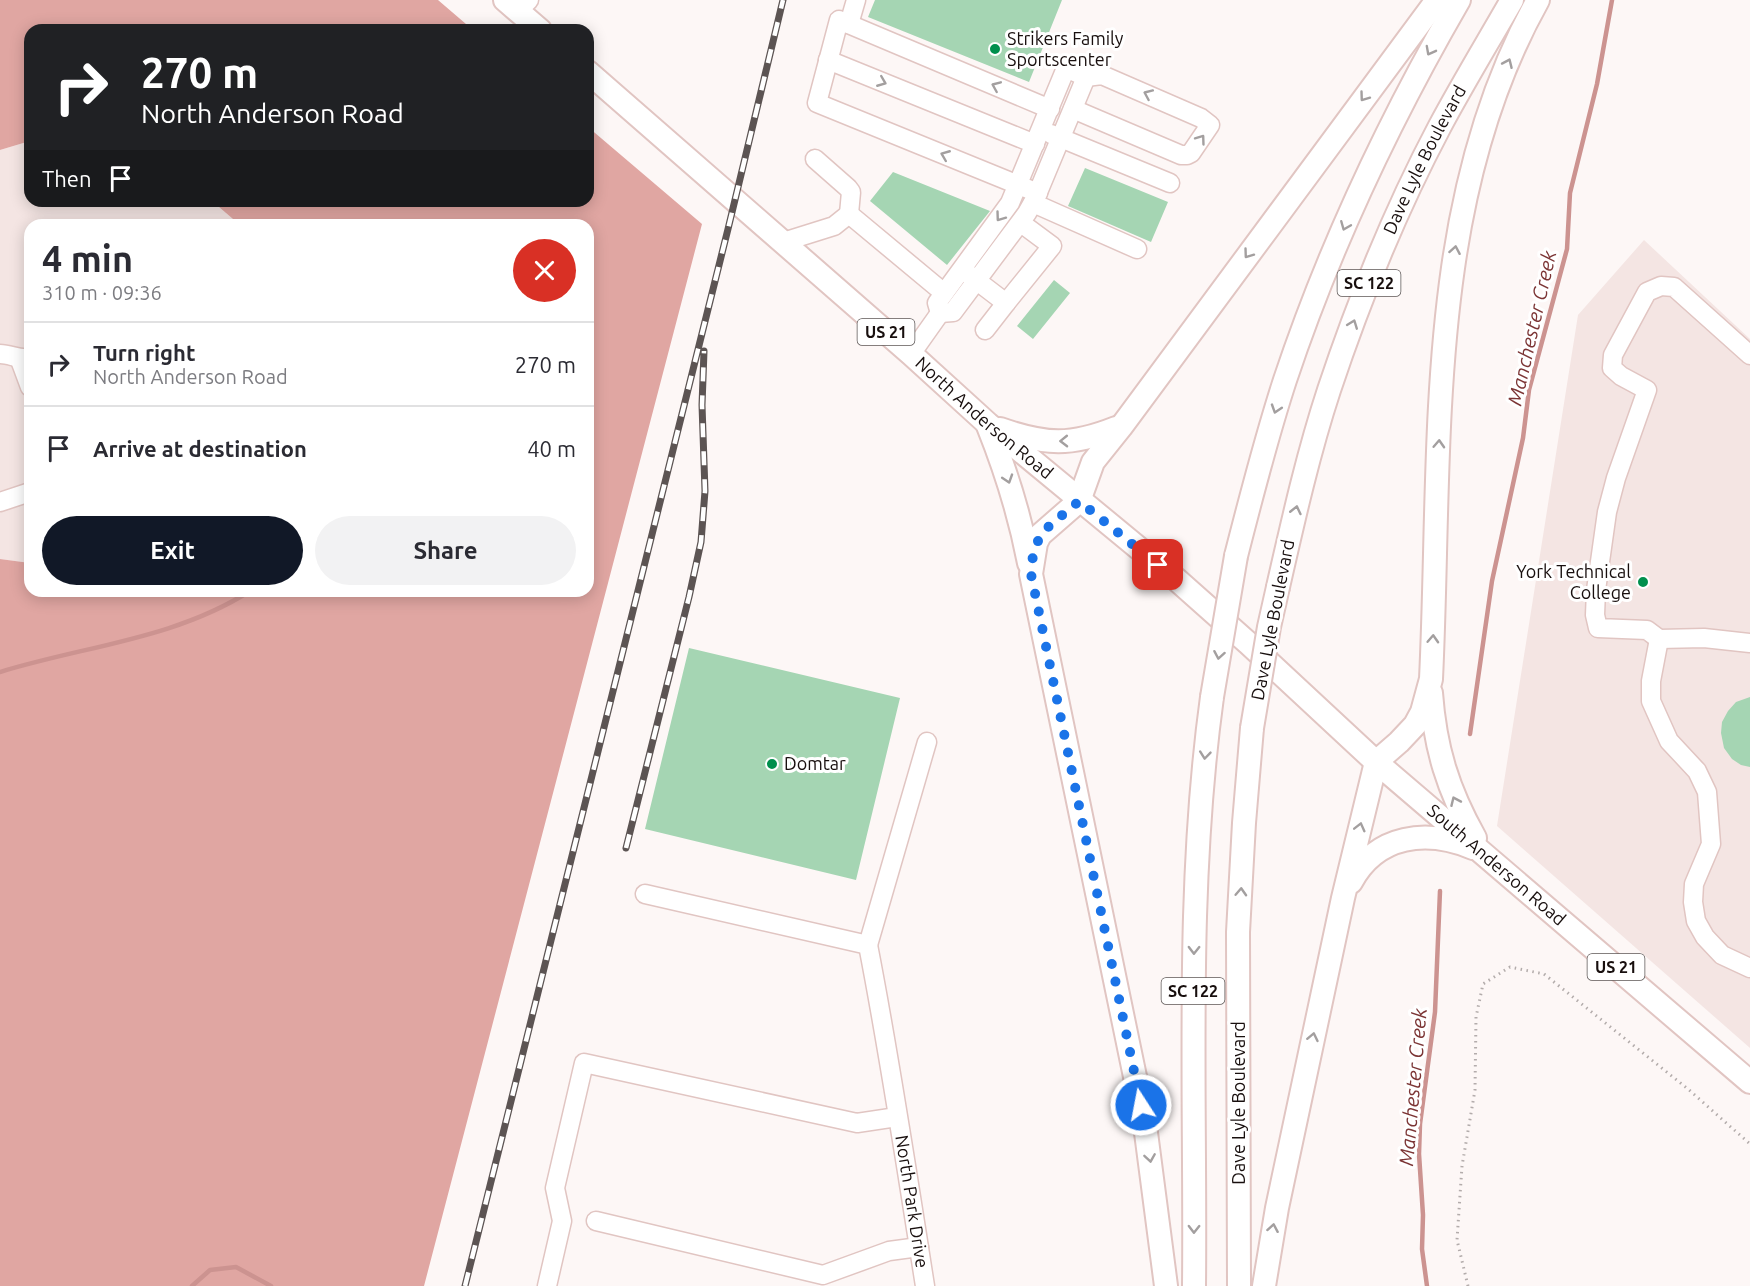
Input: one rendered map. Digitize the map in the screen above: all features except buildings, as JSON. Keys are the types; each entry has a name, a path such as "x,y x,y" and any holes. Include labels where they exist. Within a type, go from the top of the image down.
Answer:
{"main road":[{"path":"1031,574 1036,543 1040,535 1079,501 1093,462 1437,0"},
{"name":"SC 122","path":"1194,1286 1195,907 1202,782 1212,697 1236,556 1270,427 1316,295 1355,201 1413,84 1459,0"},
{"name":"Dave Lyle Boulevard","path":"1239,1286 1238,932 1252,728 1267,637 1301,486 1329,390 1365,292 1439,128 1512,0"},
{"path":"1483,852 1453,795 1438,751 1433,726 1431,679 1440,433 1449,281 1464,199 1484,124 1501,78 1538,0"},
{"path":"517,4 535,24"},
{"name":"North Anderson Road","path":"594,77 988,424 1176,579 1248,643"},
{"path":"988,424 1020,436 1050,442 1083,440 1120,427"},
{"path":"988,424 1016,503 1145,1125 1166,1286"},
{"name":"South Anderson Road","path":"1248,643 1376,762 1750,1082"},
{"path":"1264,1286 1277,1208 1343,898 1376,762 1414,725 1422,712 1431,679"},
{"path":"1343,898 1363,864 1379,850 1393,842 1413,838 1434,838 1460,843 1483,852"}],"street":[{"path":"856,0 828,60 817,104 1019,184 1036,198 1137,249"},
{"path":"844,22 1050,109"},
{"path":"828,60 1038,137 1061,138 1170,183"},
{"path":"911,354 940,313 938,303 944,293 1010,203 1066,68 1086,76 1102,75 1207,121 1210,125 1191,153 1187,155 1073,109"},
{"path":"940,313 953,312 1021,222 1036,198 1086,76"},
{"path":"783,242 834,226 849,214 851,199 848,188 815,159"},
{"path":"849,214 944,293"},
{"path":"985,330 1052,246 1021,222"},
{"path":"962,269 1006,303"},
{"path":"1750,355 1674,287 1661,286 1647,292 1613,356 1612,369 1647,390 1616,478 1607,512 1596,590 1595,615 1598,628 1647,630 1659,639 1704,638 1750,643"},
{"path":"0,354 24,359"},
{"path":"0,501 24,494"},
{"path":"1659,639 1651,681 1651,701 1669,741 1697,771 1707,792 1711,844 1694,884 1693,902 1696,921 1705,937 1722,955 1750,968"},
{"path":"645,894 868,945 927,742"},
{"name":"North Park Drive","path":"868,945 891,1067 925,1286"},
{"path":"547,1286 562,1221 555,1188 584,1063 857,1123 897,1117"},
{"path":"596,1221 823,1275 889,1251 919,1247"}],"path":[{"path":"1468,1286 1457,1239 1462,1166 1475,1090 1476,1017 1484,984 1510,967 1544,974 1688,1089 1750,1144"}],"shaded area":[{"path":"0,0 438,0 466,24 24,24 24,143 0,150"},
{"path":"594,132 702,224 424,1286 0,1286 0,559 24,562 24,597 594,597 594,219 233,219 219,207 594,207"},
{"path":"24,143 24,207 219,207 233,219 24,219 24,562 0,559 0,150"},
{"name":"York Technical College","path":"1644,240 1750,339 1750,1048 1497,826 1578,315"}],"waterway":[{"name":"Manchester Creek","path":"1470,734 1492,581 1523,438 1529,390 1567,249 1570,193 1597,84 1612,0"},
{"path":"0,672 160,631 191,620 239,597"},
{"name":"Manchester Creek","path":"1427,1286 1422,1249 1423,1215 1419,1154 1420,1124 1435,1012 1440,891"},
{"path":"192,1286 210,1270 236,1267 271,1286"}],"railway":[{"path":"465,1286 783,0"},
{"path":"626,848 701,542 705,491 702,405 704,351"}],"place":[{"name":"Strikers Family Sportscenter","path":"995,49"},
{"name":"York Technical College","path":"1643,582"},
{"name":"Domtar","path":"772,764"}],"route":[{"path":"1141,1105 1031,574 1036,543 1040,535 1079,501 1158,565"}]}
